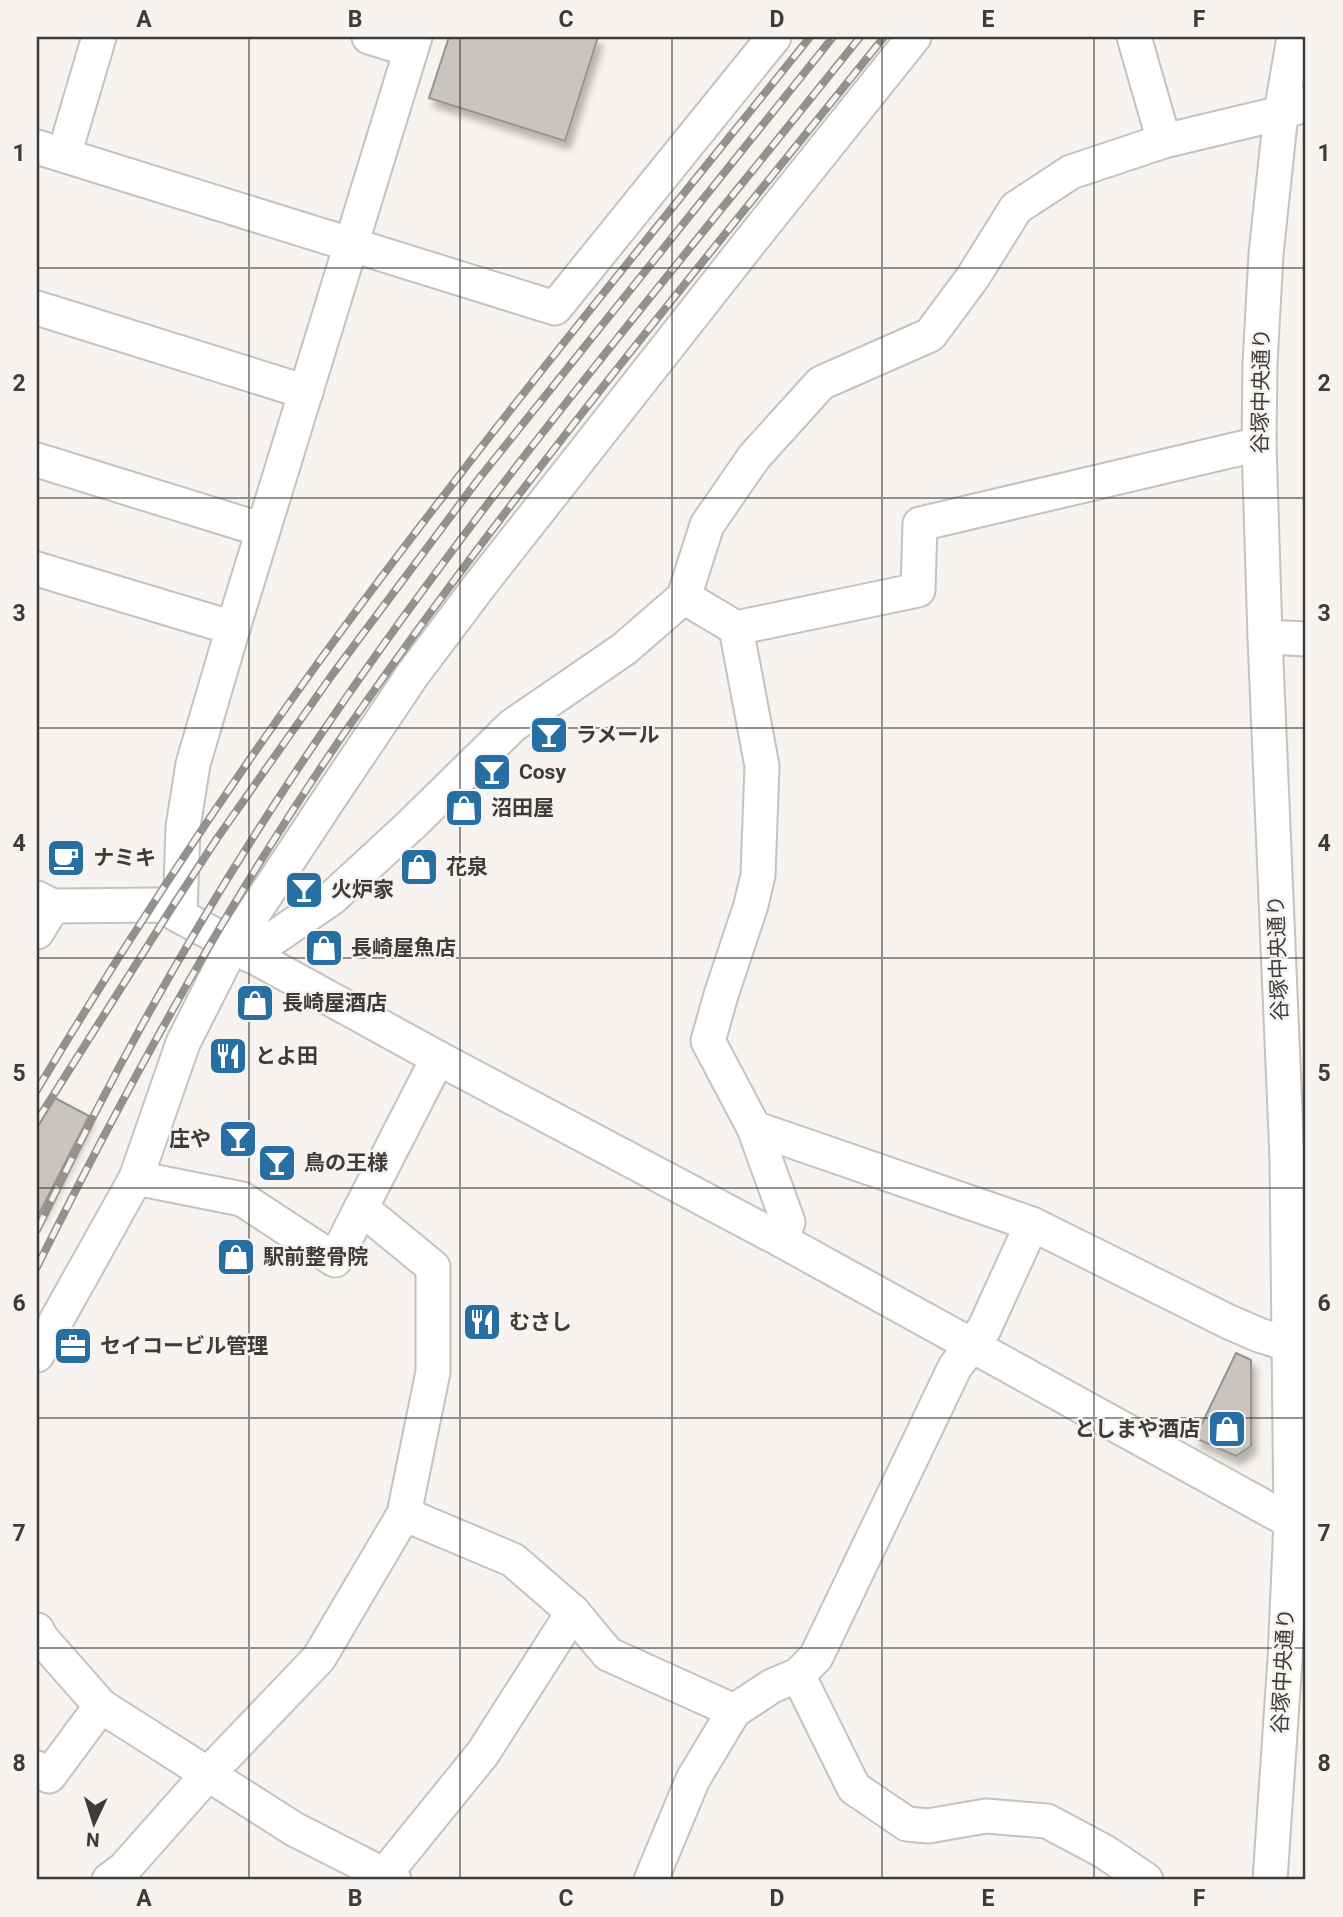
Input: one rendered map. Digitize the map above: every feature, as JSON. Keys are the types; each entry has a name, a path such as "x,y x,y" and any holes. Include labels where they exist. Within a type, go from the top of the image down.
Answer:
{"street":[{"path":"99,37 50,151 555,308 774,37"},
{"path":"180,916 183,827 193,764 413,43 369,37"},
{"path":"37,1355 136,1178 183,1043 413,674 748,244 914,37"},
{"path":"1134,37 1164,141"},
{"name":"谷塚中央通り","path":"1269,1880 1285,1659 1299,1526 1297,1396 1290,1345 1297,1157 1265,637 1259,444 1260,364 1266,254 1294,109 1294,37"},
{"path":"240,951 332,898 512,726 624,649 684,597 707,525 754,457 821,383 930,335 973,277 1016,208 1071,172 1164,141 1294,109"},
{"path":"37,308 306,392"},
{"path":"684,597 736,628 918,590 920,524 1259,444"},
{"path":"37,460 263,530"},
{"path":"37,569 233,628"},
{"path":"736,628 762,766 758,875 709,1041 754,1128 788,1222 781,1240"},
{"path":"1265,637 1306,639"},
{"path":"42,912 160,905 438,1058 781,1240 1299,1526"},
{"path":"136,1178 242,1199 335,1260 438,1058"},
{"path":"754,1128 1031,1224 1229,1322 1290,1345"},
{"path":"109,1880 124,1869 208,1774 319,1658 404,1514 433,1372 433,1267 361,1208"},
{"path":"651,1880 693,1779 734,1711 772,1686 798,1675 816,1657 955,1367 984,1329 1031,1224"},
{"path":"404,1514 513,1560 573,1612 608,1654 734,1711"},
{"path":"37,1630 101,1706 294,1829 385,1878 483,1753 573,1612"},
{"path":"798,1675 854,1788 907,1824 928,1826 986,1816 1047,1821 1105,1852 1146,1880"},
{"path":"37,1768 49,1776 101,1706"}],"building":[{"path":"449,37 598,37 565,141 429,98"},
{"path":"55,1098 89,1116 37,1218 37,1128"},
{"path":"1236,1353 1251,1360 1251,1446 1236,1456 1195,1438"}],"railway":[{"path":"37,1090 103,982 242,771 374,586 621,271 810,37"},
{"path":"37,1121 218,837 332,675 477,481 833,37"},
{"path":"37,1230 115,1075 187,946 264,820 357,682 425,587 567,401 860,37"},
{"path":"37,1267 112,1121 191,978 275,838 366,702 555,448 884,37"}],"place":[{"name":"ラメール","path":"549,735"},
{"name":"Cosy","path":"492,772"},
{"name":"沼田屋","path":"464,808"},
{"name":"ナミキ","path":"66,858"},
{"name":"花泉","path":"419,867"},
{"name":"火炉家","path":"304,890"},
{"name":"長崎屋魚店","path":"324,948"},
{"name":"長崎屋酒店","path":"255,1003"},
{"name":"とよ田","path":"228,1056"},
{"name":"庄や","path":"238,1139"},
{"name":"鳥の王様","path":"277,1163"},
{"name":"駅前整骨院","path":"236,1257"},
{"name":"むさし","path":"482,1322"},
{"name":"セイコービル管理","path":"73,1346"},
{"name":"としまや酒店","path":"1227,1429"}]}
